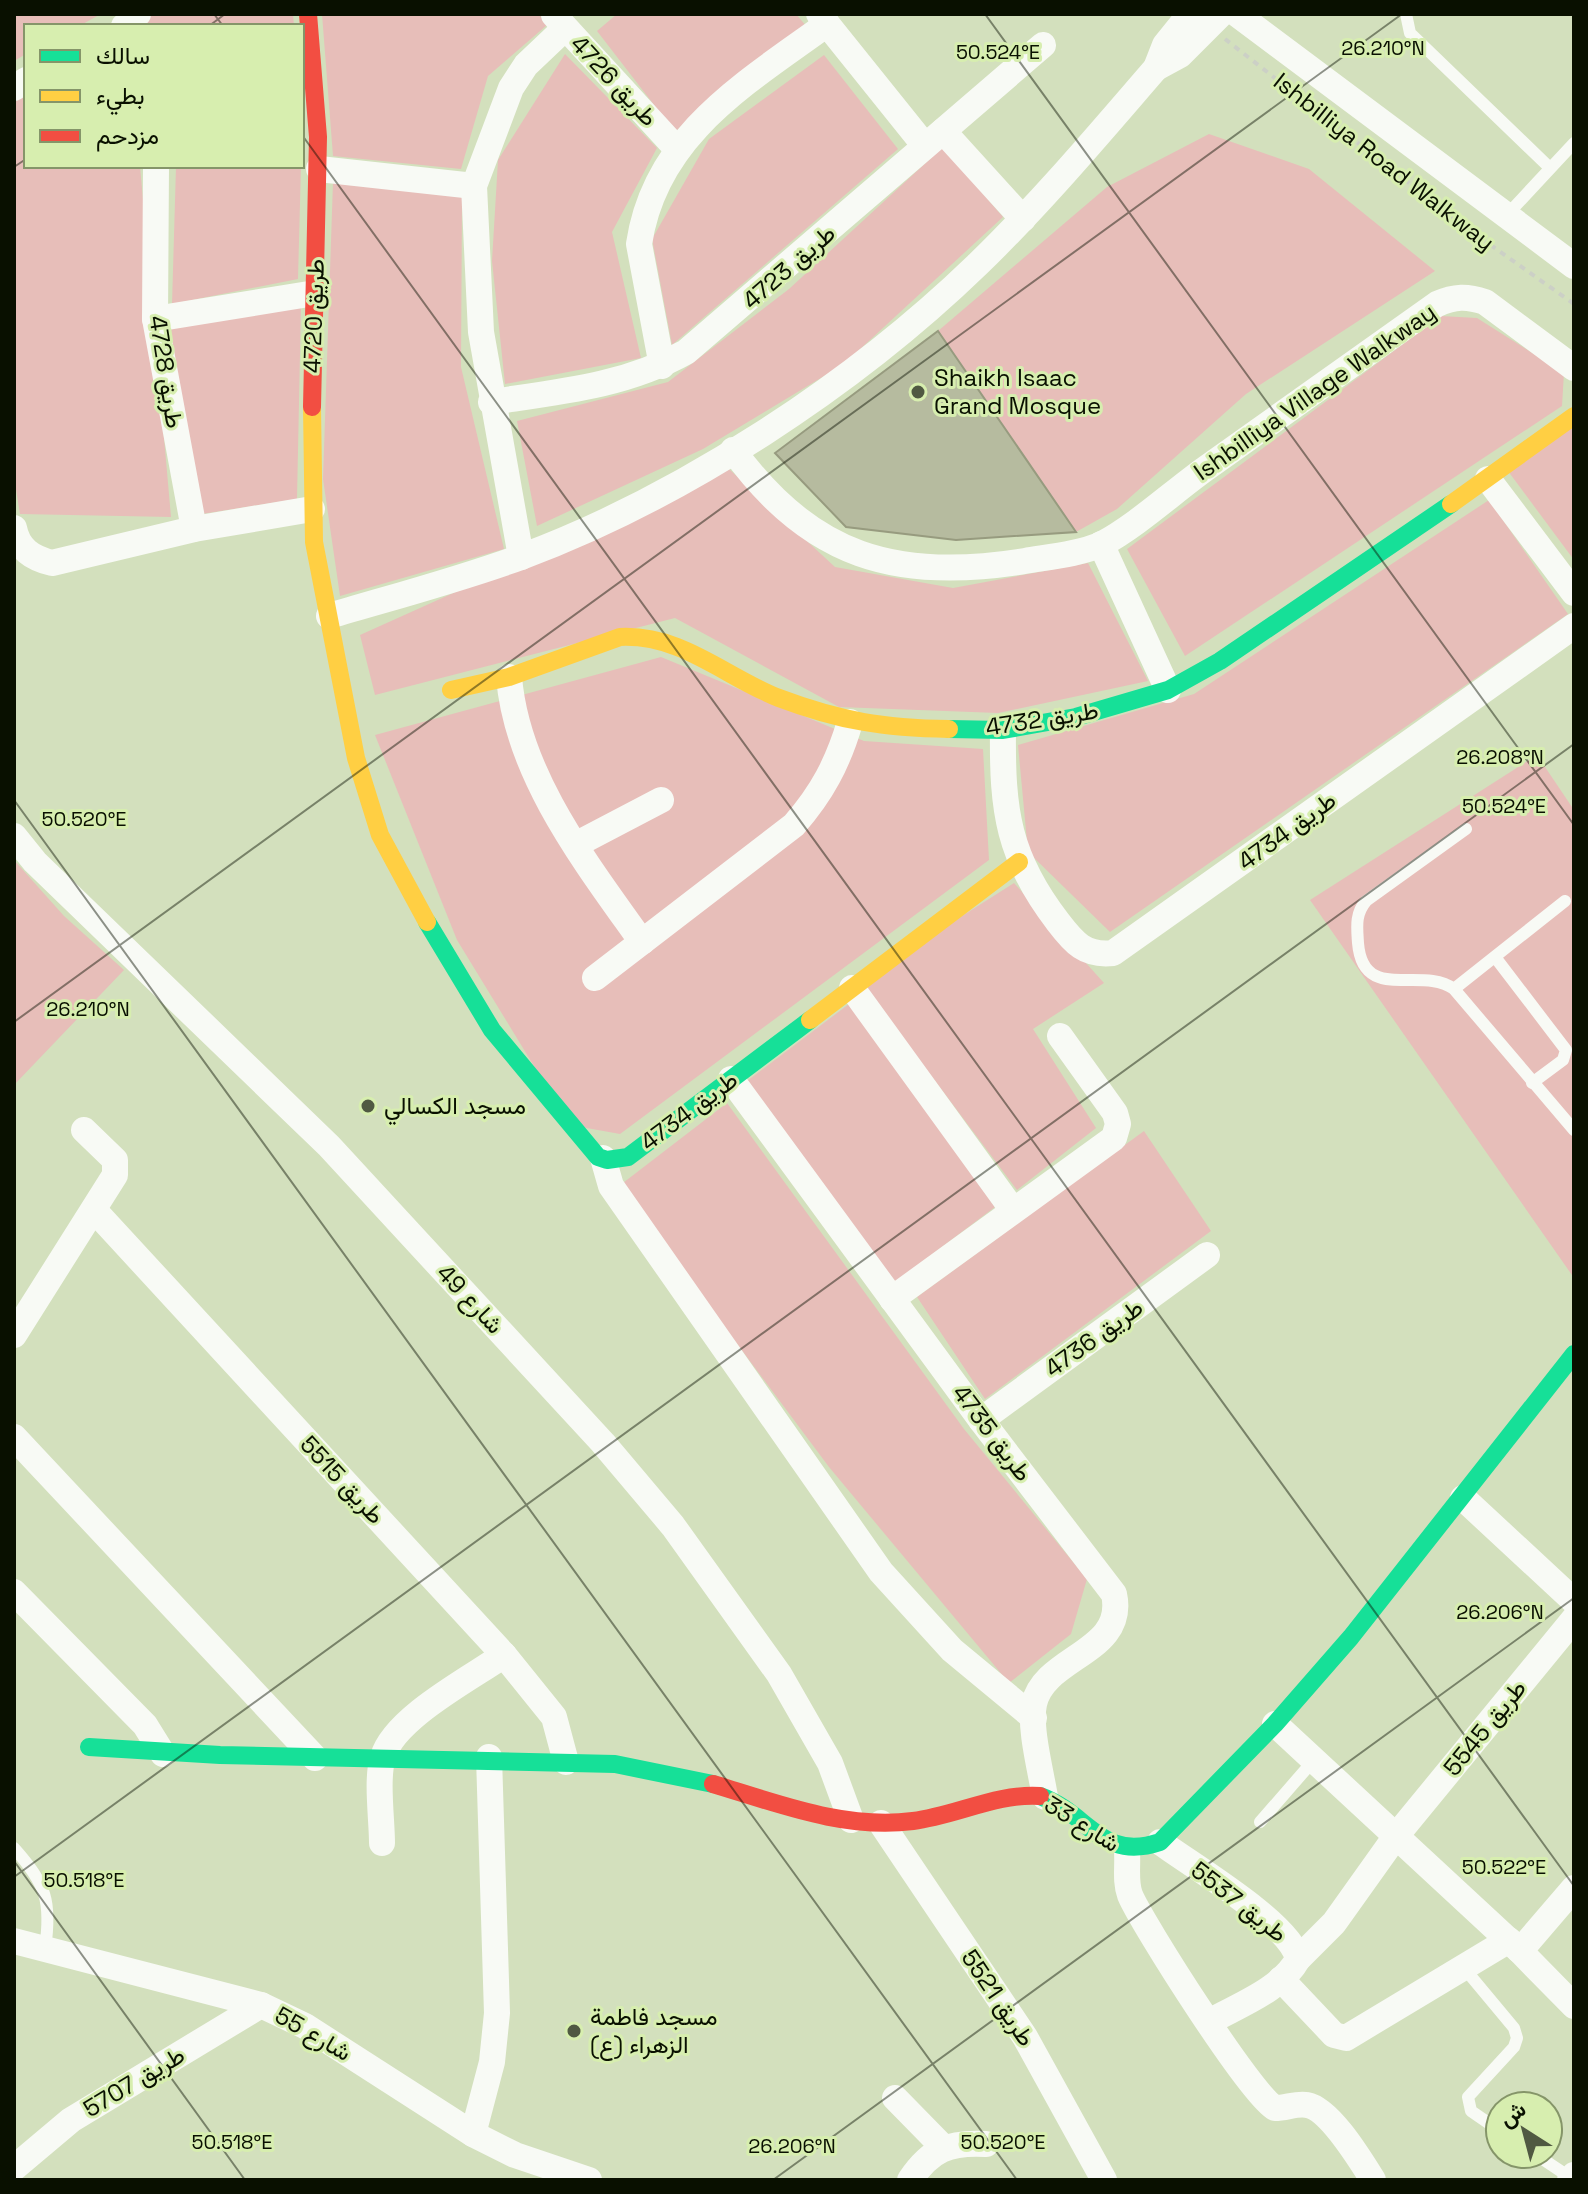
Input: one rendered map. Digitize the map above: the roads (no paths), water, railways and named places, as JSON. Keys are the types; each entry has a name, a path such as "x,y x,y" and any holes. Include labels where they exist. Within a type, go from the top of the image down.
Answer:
{"street":[{"name":"طريق 4720","path":"308,14 317,87 319,169 312,509 329,616"},
{"path":"1237,14 1574,266"},
{"path":"1045,1797 1034,1718 952,1650 881,1572 611,1186 615,1158 593,1152 492,1030 412,898 380,835 356,758 329,616 521,557 633,507 808,404 874,354 976,267 1023,219 1156,68 1165,45 1207,18"},
{"path":"662,366 639,244 641,226 676,148 728,97 823,19 934,138 1023,219"},
{"path":"521,557 491,402 481,332 474,186 511,88 559,21"},
{"name":"طريق 4726","path":"559,21 676,148"},
{"name":"طريق 4723","path":"491,402 613,383 662,366 710,336 1043,45"},
{"name":"طريق 4728","path":"156,168 155,319 194,529"},
{"path":"319,169 474,186"},
{"path":"155,319 315,293"},
{"name":"Ishbilliya Village Walkway","path":"733,450 758,485 789,515 824,538 864,556 921,567 983,567 1101,544 1437,304 1453,297 1469,297 1485,302 1574,368"},
{"name":"طريق 4732","path":"451,690 509,677 620,637 659,638 776,697 850,722 897,728 1003,730 1076,717 1168,690 1220,661 1574,417"},
{"path":"1488,479 1574,593"},
{"path":"14,528 21,546 30,555 52,563 194,529 312,509"},
{"path":"1101,544 1168,690"},
{"name":"طريق 4734","path":"1003,730 1005,812 1019,862 1037,895 1072,941 1098,955 1113,953 1574,626"},
{"path":"509,677 512,710 522,745 577,844 642,942"},
{"path":"595,978 794,825 826,784 839,760 850,722"},
{"path":"577,844 661,800"},
{"name":"شارع 49","path":"14,836 35,862 329,1146 623,1467 673,1526 779,1674 830,1763 851,1820"},
{"name":"طريق 4734","path":"615,1158 731,1079 1019,862"},
{"path":"852,988 1012,1209"},
{"path":"892,1299 1012,1209 1114,1138 1118,1124 1115,1113 1060,1036"},
{"name":"طريق 4735","path":"731,1079 981,1420 1109,1584 1117,1607 1105,1636 1039,1691 1034,1704 1034,1718"},
{"path":"14,1335 95,1211 117,1168 110,1154 84,1130"},
{"name":"طريق 5515","path":"95,1211 504,1655 554,1717 566,1762"},
{"name":"طريق 4736","path":"981,1420 1207,1255"},
{"name":"شارع 33","path":"89,1747 163,1754 315,1758 479,1757 645,1768 793,1809 881,1823 917,1821 1019,1795 1045,1797 1112,1846 1127,1852 1142,1851 1160,1842 1275,1724 1463,1498 1574,1354"},
{"path":"14,1437 315,1758"},
{"path":"1463,1498 1574,1601"},
{"path":"14,1592 145,1725 163,1754"},
{"name":"طريق 5545","path":"1290,1969 1334,1923 1396,1836 1574,1619"},
{"path":"382,1843 382,1757 393,1737 407,1723 504,1655"},
{"path":"1275,1724 1514,1945 1574,2006"},
{"path":"473,2134 492,2062 497,2013 479,1757"},
{"name":"طريق 5521","path":"881,1823 1025,2037 1104,2180"},
{"name":"طريق 5537","path":"1160,1842 1277,1926 1296,1948 1290,1969 1209,2022"},
{"path":"1127,1852 1131,1897 1259,2096 1275,2108 1307,2105 1314,2108 1349,2141 1373,2180"},
{"path":"1290,1969 1334,2035 1346,2038 1464,1968 1514,1945 1574,1888"},
{"name":"شارع 55","path":"14,1941 261,2005 305,2026 473,2134 557,2176 589,2180"},
{"name":"طريق 5707","path":"14,2168 81,2114 261,2005"},
{"path":"895,2098 943,2147"},
{"path":"910,2180 928,2156 943,2147 986,2144"}],"lane":[{"path":"1406,14 1410,33 1550,168"},
{"path":"1505,217 1574,143"},
{"path":"1466,829 1366,901 1357,919 1359,956 1375,976 1391,980 1430,979 1454,989 1574,1130"},
{"path":"1454,989 1565,901"},
{"path":"1495,957 1566,1050 1563,1060 1532,1083"},
{"path":"1260,1822 1314,1760"},
{"path":"14,1848 38,1877 46,1895 50,1914 45,1949"},
{"path":"1464,1968 1514,2028 1517,2038 1514,2047 1468,2097 1471,2111 1484,2120"}],"place":[{"name":"Shaikh Isaac Grand Mosque","path":"918,392"},
{"name":"مسجد الكسالي","path":"368,1106"},
{"name":"مسجد فاطمة الزهراء (ع)","path":"574,2031"}]}
